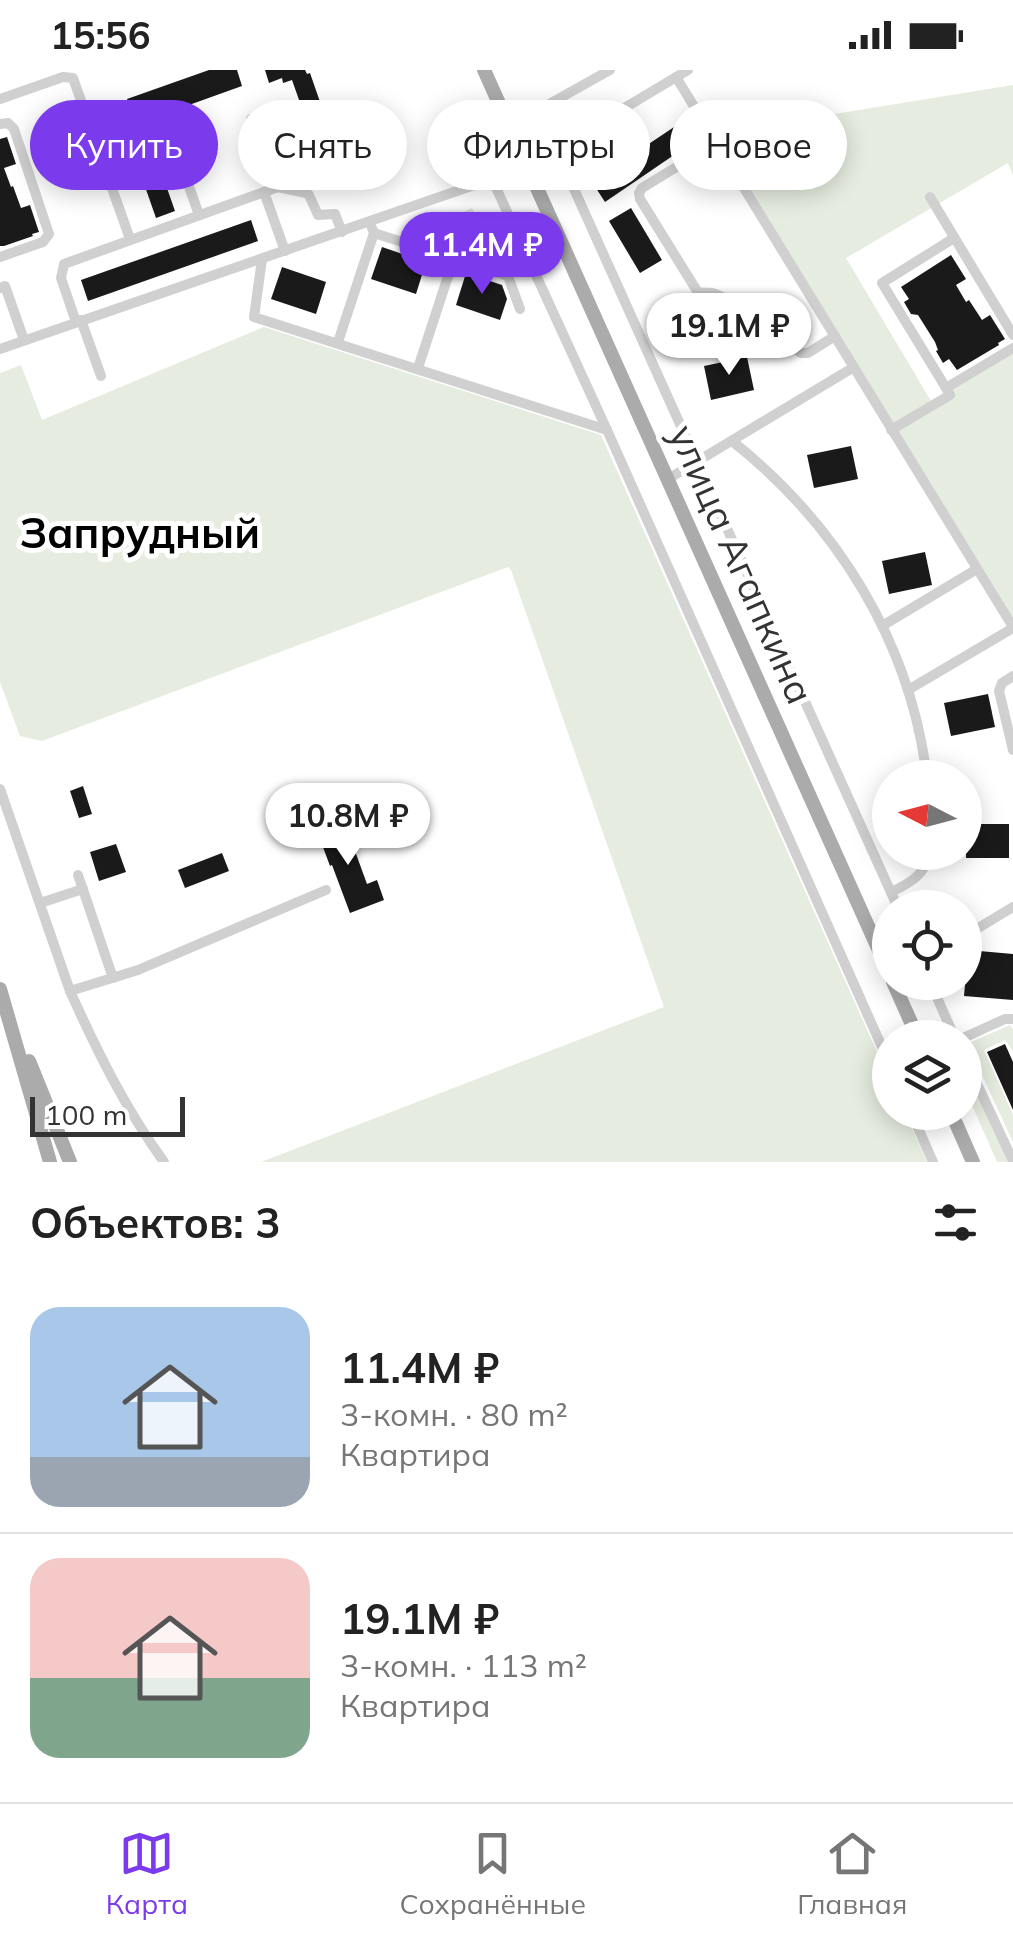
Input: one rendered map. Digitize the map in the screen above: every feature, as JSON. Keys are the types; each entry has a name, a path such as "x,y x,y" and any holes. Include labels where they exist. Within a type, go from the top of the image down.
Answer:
{"main road":[{"name":"улица Агапкина","path":"484,70 498,100"},
{"name":"улица Агапкина","path":"539,190 872,935"},
{"path":"1,992 50,1162"},
{"path":"1,992 70,1162"},
{"path":"959,1130 973,1162"}],"street":[{"path":"556,100 610,70"},
{"path":"638,100 688,70"},
{"path":"0,99 63,77 73,78 130,239"},
{"path":"676,77 690,100"},
{"path":"0,124 8,123 14,129 50,234 43,242 0,256"},
{"path":"670,171 642,188 640,198 697,292 715,294 801,353 835,336"},
{"path":"190,190 199,215"},
{"path":"102,376 61,278 64,264 270,190"},
{"path":"292,190 306,193 318,216 335,214 342,232"},
{"path":"0,349 342,232 372,227 464,190"},
{"path":"497,190 872,1025"},
{"path":"575,190 890,890"},
{"path":"745,190 1013,627 908,690"},
{"path":"264,192 285,251"},
{"path":"930,197 1013,335"},
{"path":"372,227 508,276 520,309"},
{"path":"338,342 372,227"},
{"path":"892,430 950,395 882,283 954,238"},
{"path":"418,368 454,258"},
{"path":"262,259 254,316 607,430"},
{"path":"2,284 24,340"},
{"path":"946,388 1013,348"},
{"path":"668,479 854,367"},
{"path":"732,441 765,467 814,518 854,575 882,626 908,690 925,760"},
{"path":"882,626 977,569"},
{"path":"1013,676 1002,683 1000,691 1013,750"},
{"path":"0,789 70,991 98,1054 164,1162"},
{"path":"894,890 923,870"},
{"path":"78,875 114,978"},
{"path":"40,904 83,889"},
{"path":"70,991 114,978 326,890"},
{"path":"982,926 1013,907"},
{"path":"982,1029 1013,1019"},
{"path":"982,1094 1013,1160"},
{"path":"919,1130 933,1162"}],"shaded area":[{"path":"1013,85 1013,175 1008,163 846,258 931,401 1013,353 1013,617 752,190 847,190 847,112"},
{"path":"472,208 481,227 451,240 443,221"},
{"path":"264,327 601,435 872,1041 872,1130 913,1130 927,1162 261,1162 664,1007 508,567 42,741 20,736 0,682 0,373 21,365 42,420"},
{"path":"1010,1025 1013,1030 1013,1051 1005,1040 984,1050 1013,1115 1013,1142 982,1075 982,1037"},
{"path":"982,1105 1008,1162 997,1162 982,1128"}],"building":[{"path":"209,70 237,70 242,86 203,100 127,99"},
{"path":"265,70 305,70 310,73 319,100 299,100 292,80 283,83 282,78 269,83"},
{"path":"670,130 670,158 650,171 650,143"},
{"path":"7,137 16,164 4,168 21,208 30,205 39,232 0,246 0,139"},
{"path":"146,190 168,190 175,211 156,218"},
{"path":"597,190 623,190 605,202"},
{"path":"631,208 662,260 640,273 609,221"},
{"path":"251,220 258,241 88,301 81,280"},
{"path":"382,247 426,262 416,294 371,279"},
{"path":"951,255 966,279 956,285 966,302 969,300 982,320 990,315 1005,339 957,370 949,359 943,363 918,315 911,314 904,302 909,299 901,287"},
{"path":"282,267 326,282 316,314 271,299"},
{"path":"466,273 502,285 507,299 500,320 456,305"},
{"path":"747,357 754,390 711,400 704,366"},
{"path":"851,446 858,479 814,488 807,455"},
{"path":"925,552 932,585 889,594 882,561"},
{"path":"988,694 995,727 951,736 944,703"},
{"path":"83,786 92,814 79,818 70,791"},
{"path":"344,821 367,884 377,880 384,900 350,913 317,831"},
{"path":"982,824 1009,824 1009,858 982,858"},
{"path":"116,844 126,872 99,881 90,852"},
{"path":"222,853 229,871 185,888 178,870"},
{"path":"982,951 1013,954 1013,1000 982,997"},
{"path":"1005,1044 1013,1062 1013,1110 987,1052"}],"district":[{"name":"Запрудный","path":"140,532"}]}
